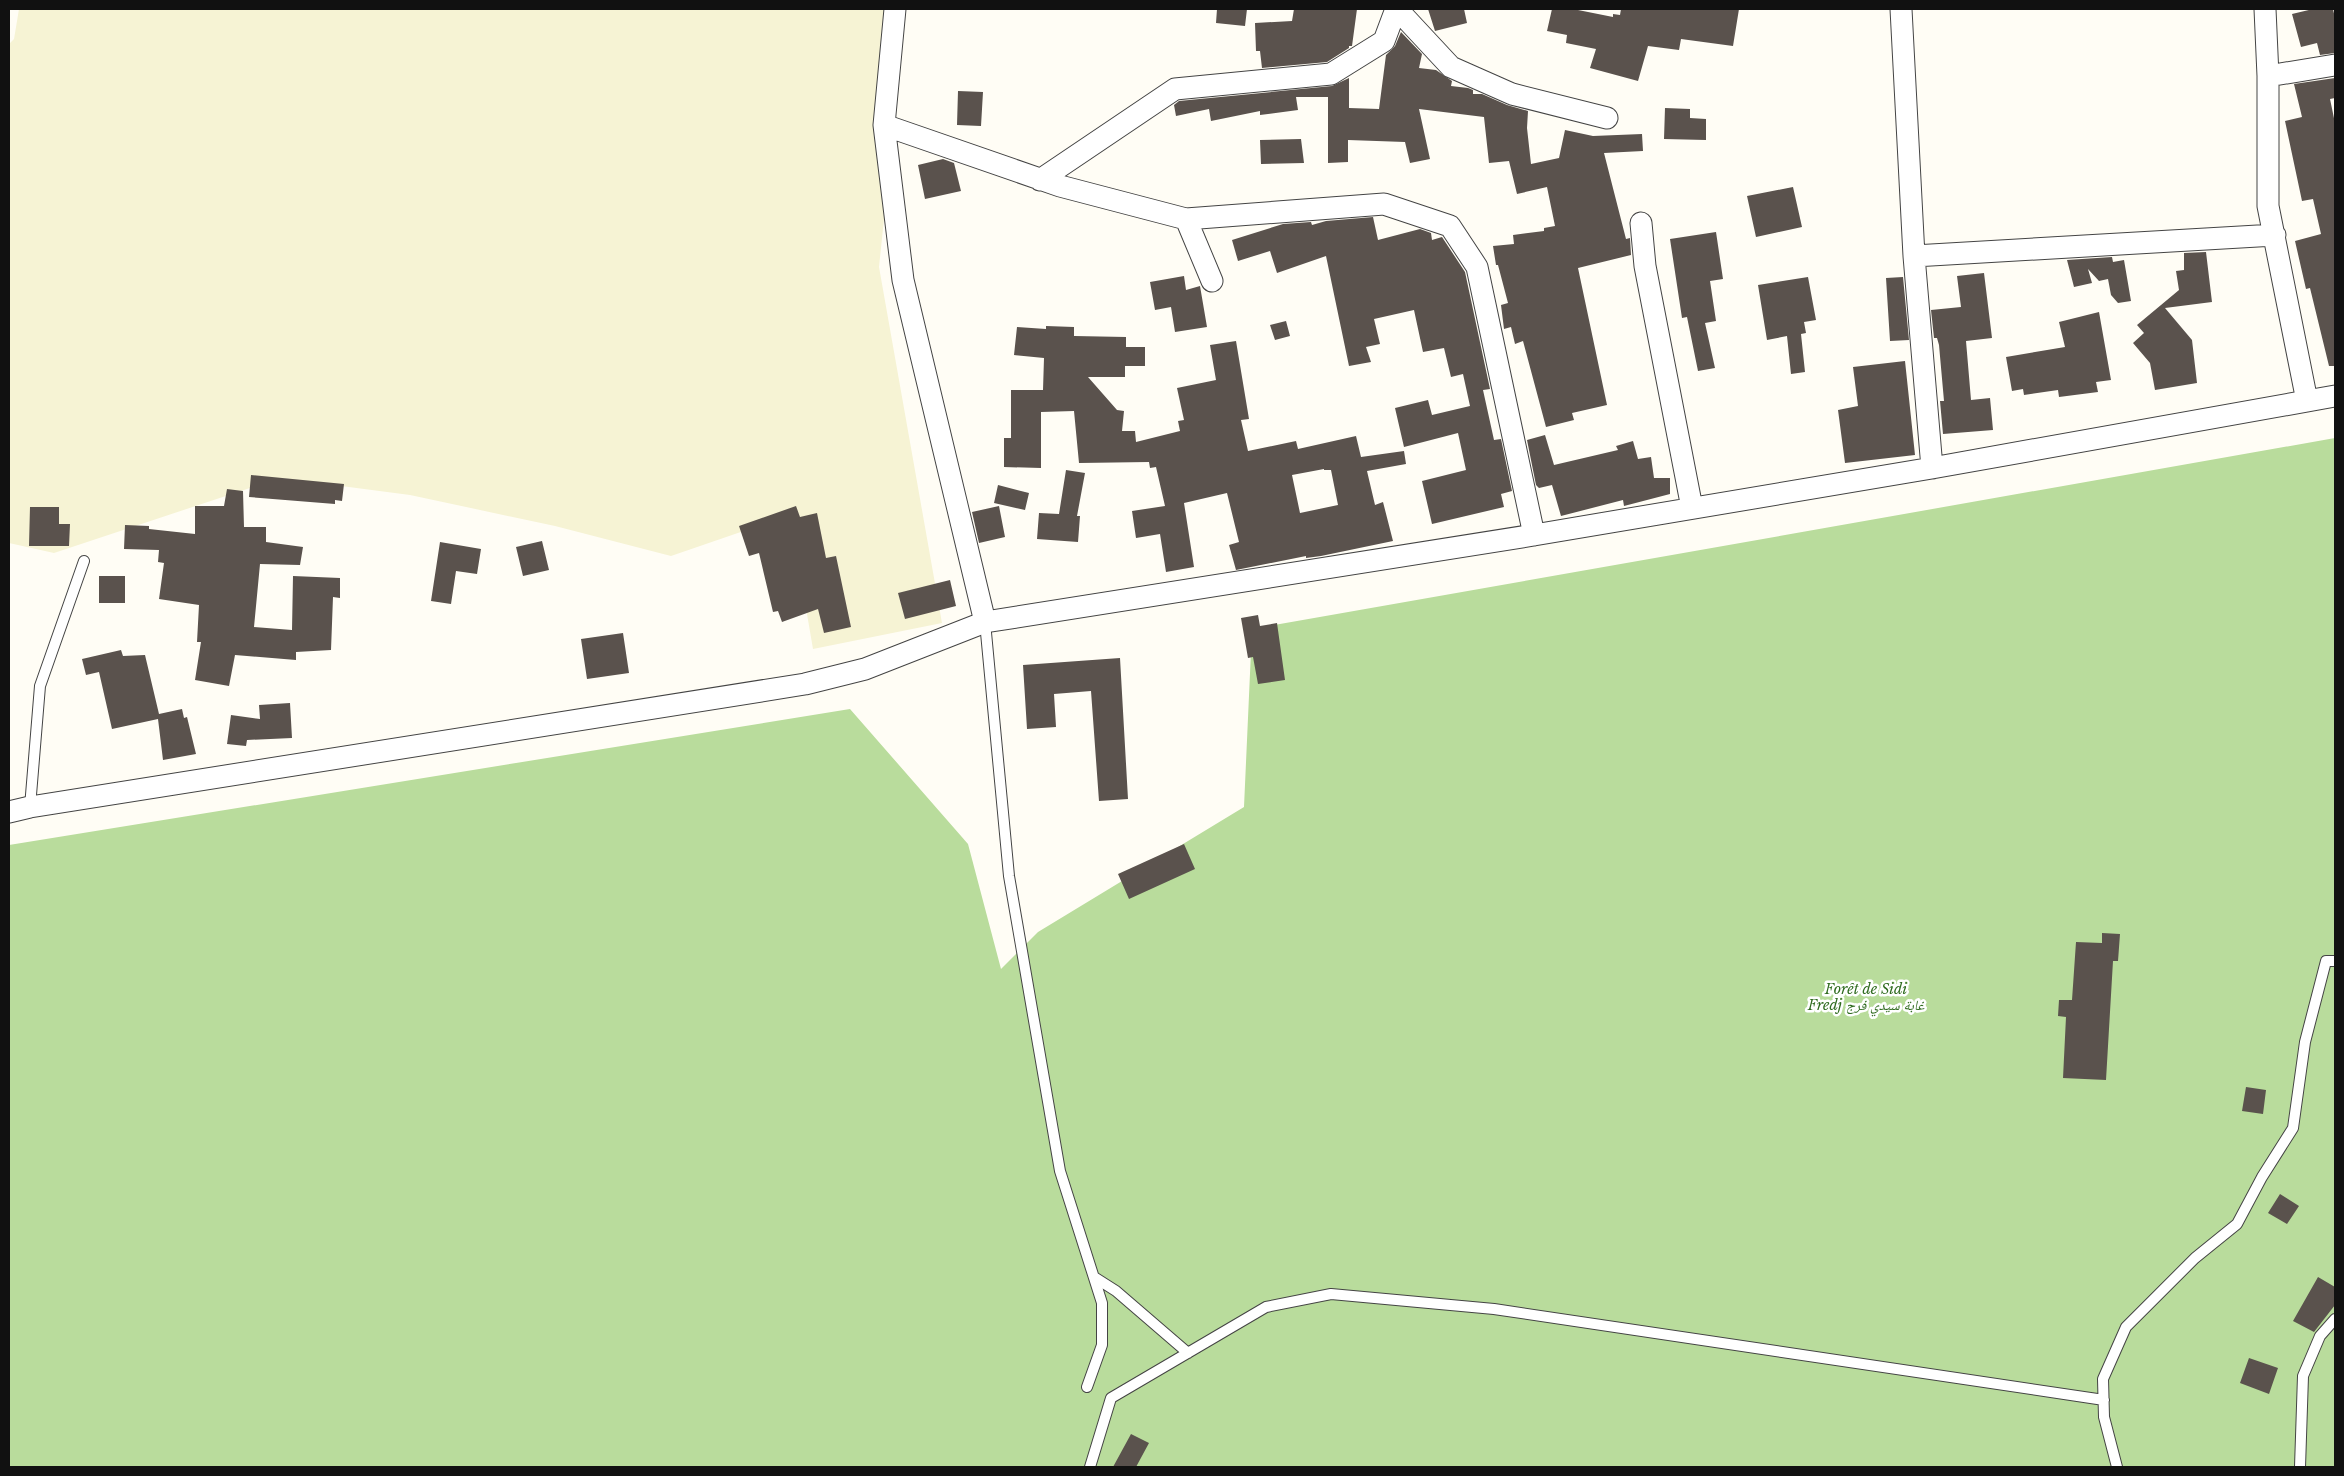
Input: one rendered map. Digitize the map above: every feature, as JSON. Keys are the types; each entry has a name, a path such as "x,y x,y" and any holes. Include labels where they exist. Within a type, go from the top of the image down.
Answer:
{"street":[{"path":"895,9 884,125 902,280 985,622"},
{"path":"1040,180 1175,89 1331,74 1384,41 1396,9 1451,67 1512,94 1607,118"},
{"path":"1901,9 1914,256 1932,468"},
{"path":"2265,9 2268,76 2268,206 2307,401"},
{"path":"2268,76 2335,65"},
{"path":"884,125 1040,180 1186,219 1384,204 1450,226 1477,267 1534,535"},
{"path":"1186,219 1212,281"},
{"path":"1641,223 1646,266 1692,508"},
{"path":"1914,256 2275,234"},
{"path":"9,812 30,807 805,684 865,670 985,622 1534,535 1932,468 2335,396"}],"lane":[{"path":"30,807 40,686 84,561"},
{"path":"985,622 1009,876 1060,1171 1066,1198 1102,1303 1104,1333 1102,1345 1087,1387"},
{"path":"2117,1467 2104,1417 2103,1379 2126,1327 2195,1258 2237,1224 2262,1177 2293,1128 2305,1042 2326,961 2335,961"},
{"path":"1094,1277 1116,1291 1188,1353"},
{"path":"1090,1467 1111,1398 1266,1307 1331,1294 1494,1309 2104,1400"},
{"path":"2300,1467 2303,1376 2320,1336 2335,1318"}],"shaded area":[{"path":"19,9 906,9 879,267 942,623 813,649 790,515 671,556 555,526 410,495 280,478 54,553 9,543 9,44 14,39"}],"green space":[{"name":"Forêt de Sidi Fredj غابة سيدي فرج","path":"2335,438 2335,1467 9,1467 9,845 850,709 968,844 1001,969 1038,932 1244,807 1252,629"}],"building":[{"path":"1217,9 1247,9 1245,26 1216,23"},
{"path":"1294,9 1357,9 1352,46 1349,46 1349,48 1327,62 1262,68 1260,51 1256,51 1255,23 1292,21"},
{"path":"1428,9 1464,9 1467,23 1435,31"},
{"path":"1552,9 1573,9 1613,17 1613,14 1620,15 1621,9 1739,9 1733,46 1681,39 1679,50 1648,46 1638,81 1590,68 1596,49 1566,43 1567,35 1547,31"},
{"path":"2313,9 2333,9 2335,18 2335,53 2320,55 2317,43 2301,47 2292,14"},
{"path":"1401,32 1422,54 1419,68 1436,70 1452,81 1451,86 1468,88 1473,90 1473,94 1482,94 1507,105 1528,111 1527,128 1531,164 1559,158 1565,130 1593,136 1642,134 1643,151 1604,153 1626,239 1630,238 1631,255 1578,268 1607,405 1572,413 1574,420 1546,427 1523,341 1515,344 1511,327 1504,329 1501,305 1508,303 1498,265 1496,265 1493,246 1514,244 1513,235 1544,231 1544,228 1555,226 1547,187 1517,194 1509,161 1489,163 1484,117 1419,109 1430,159 1410,163 1405,142 1348,140 1348,162 1328,163 1328,97 1296,97 1298,110 1260,115 1260,111 1211,121 1209,109 1176,116 1174,105 1179,101 1332,86 1349,78 1349,108 1379,109 1386,55 1395,46"},
{"path":"2335,78 2335,98 2330,99 2335,123 2335,366 2329,366 2310,288 2306,289 2295,241 2321,234 2313,199 2302,201 2285,121 2302,117 2294,84"},
{"path":"958,91 983,92 981,126 957,125"},
{"path":"1665,108 1690,109 1690,118 1706,119 1706,140 1664,139"},
{"path":"1301,139 1304,163 1261,164 1260,140"},
{"path":"943,159 954,163 961,191 925,199 918,165"},
{"path":"1793,187 1802,227 1756,237 1747,196"},
{"path":"1373,217 1378,240 1420,229 1431,233 1432,240 1442,237 1465,272 1490,389 1483,390 1494,440 1501,439 1512,491 1501,494 1504,507 1432,524 1422,481 1466,470 1458,433 1404,447 1395,408 1428,400 1432,415 1470,406 1463,374 1451,377 1444,348 1423,352 1414,310 1374,319 1380,344 1366,347 1371,362 1349,366 1326,256 1277,273 1270,251 1238,261 1232,240 1283,224 1311,222 1312,225 1326,221"},
{"path":"1716,232 1723,279 1710,281 1716,321 1705,323 1715,368 1698,371 1687,317 1682,318 1670,239"},
{"path":"2206,252 2212,302 2165,308 2192,340 2197,383 2155,390 2150,363 2133,343 2144,333 2137,325 2179,290 2176,271 2184,270 2184,253"},
{"path":"2112,257 2113,262 2124,260 2131,301 2118,303 2111,295 2108,279 2099,281 2088,269 2092,283 2074,287 2067,260"},
{"path":"1984,273 1992,338 1966,341 1971,400 1990,398 1993,430 1943,434 1940,401 1944,401 1939,345 1937,338 1934,338 1931,310 1961,307 1957,276"},
{"path":"1184,276 1186,290 1200,286 1207,327 1175,332 1171,307 1155,310 1150,282"},
{"path":"1808,277 1816,320 1804,322 1806,333 1801,334 1805,372 1791,374 1787,336 1767,340 1758,285"},
{"path":"1903,277 1909,340 1890,341 1886,278"},
{"path":"2099,312 2111,380 2096,382 2098,392 2059,397 2058,390 2024,395 2023,389 2012,391 2006,357 2065,347 2059,322"},
{"path":"1286,321 1290,336 1275,340 1270,325"},
{"path":"1046,326 1074,327 1074,336 1126,337 1126,347 1145,347 1145,366 1125,366 1125,377 1088,377 1117,410 1124,411 1122,431 1135,431 1136,442 1180,431 1178,421 1184,420 1177,388 1216,380 1210,345 1236,341 1249,419 1241,420 1248,451 1296,441 1298,449 1356,436 1361,457 1404,451 1406,464 1367,471 1375,505 1383,502 1393,541 1321,556 1306,558 1306,556 1236,570 1229,545 1239,542 1227,493 1184,503 1194,567 1166,572 1160,534 1136,538 1132,511 1165,506 1156,467 1150,468 1149,462 1079,463 1074,411 1041,412 1041,468 1004,467 1004,438 1011,438 1011,390 1043,390 1044,358 1014,355 1017,327 1046,329","holes":["1331,470 1338,505 1300,513 1292,475"]},
{"path":"1905,361 1915,455 1845,463 1838,410 1858,406 1853,367"},
{"path":"1545,435 1554,465 1618,450 1616,446 1633,441 1638,459 1651,457 1654,478 1670,478 1670,494 1624,506 1623,500 1561,516 1552,485 1539,488 1536,485 1527,440"},
{"path":"1066,470 1085,473 1077,516 1080,516 1078,542 1037,539 1039,513 1059,514"},
{"path":"251,475 344,484 342,501 335,500 335,504 249,497"},
{"path":"998,485 1029,493 1025,510 994,503"},
{"path":"227,489 243,491 244,527 266,527 266,542 303,547 300,565 260,564 254,627 292,630 293,576 340,578 340,598 333,597 331,650 296,652 296,660 235,655 229,686 195,680 201,642 197,642 199,605 159,599 164,563 158,562 159,550 124,549 125,525 149,526 149,529 195,534 195,506 224,506"},
{"path":"796,506 800,517 817,513 826,558 836,556 851,627 824,633 818,609 782,622 778,611 773,612 759,553 749,556 739,526"},
{"path":"999,506 1005,537 979,543 972,512"},
{"path":"30,507 59,507 59,524 70,524 69,546 29,546"},
{"path":"542,541 549,570 523,576 516,547"},
{"path":"440,542 481,549 477,574 456,571 451,604 431,601"},
{"path":"99,576 125,576 125,603 99,603"},
{"path":"950,580 956,606 905,619 898,593"},
{"path":"1258,615 1260,626 1277,623 1285,680 1258,684 1253,657 1248,658 1241,618"},
{"path":"623,633 629,673 587,679 581,639"},
{"path":"121,650 123,656 145,655 159,714 182,709 184,718 187,717 196,754 163,760 158,719 112,729 99,672 86,675 82,659"},
{"path":"1120,658 1128,799 1099,801 1091,691 1054,694 1056,727 1027,729 1023,665"},
{"path":"290,703 292,738 247,740 246,746 227,744 231,715 260,719 259,705"},
{"path":"1184,844 1195,869 1129,899 1118,874"},
{"path":"2102,933 2120,934 2118,961 2113,961 2106,1080 2063,1078 2066,1017 2058,1016 2059,1000 2072,1000 2076,942 2102,943"},
{"path":"2246,1087 2266,1090 2263,1114 2242,1111"},
{"path":"2280,1194 2299,1206 2287,1224 2268,1213"},
{"path":"2318,1277 2335,1287 2335,1305 2314,1332 2293,1321"},
{"path":"2249,1358 2278,1368 2269,1394 2240,1383"},
{"path":"1131,1434 1149,1443 1136,1467 1113,1467"}]}
